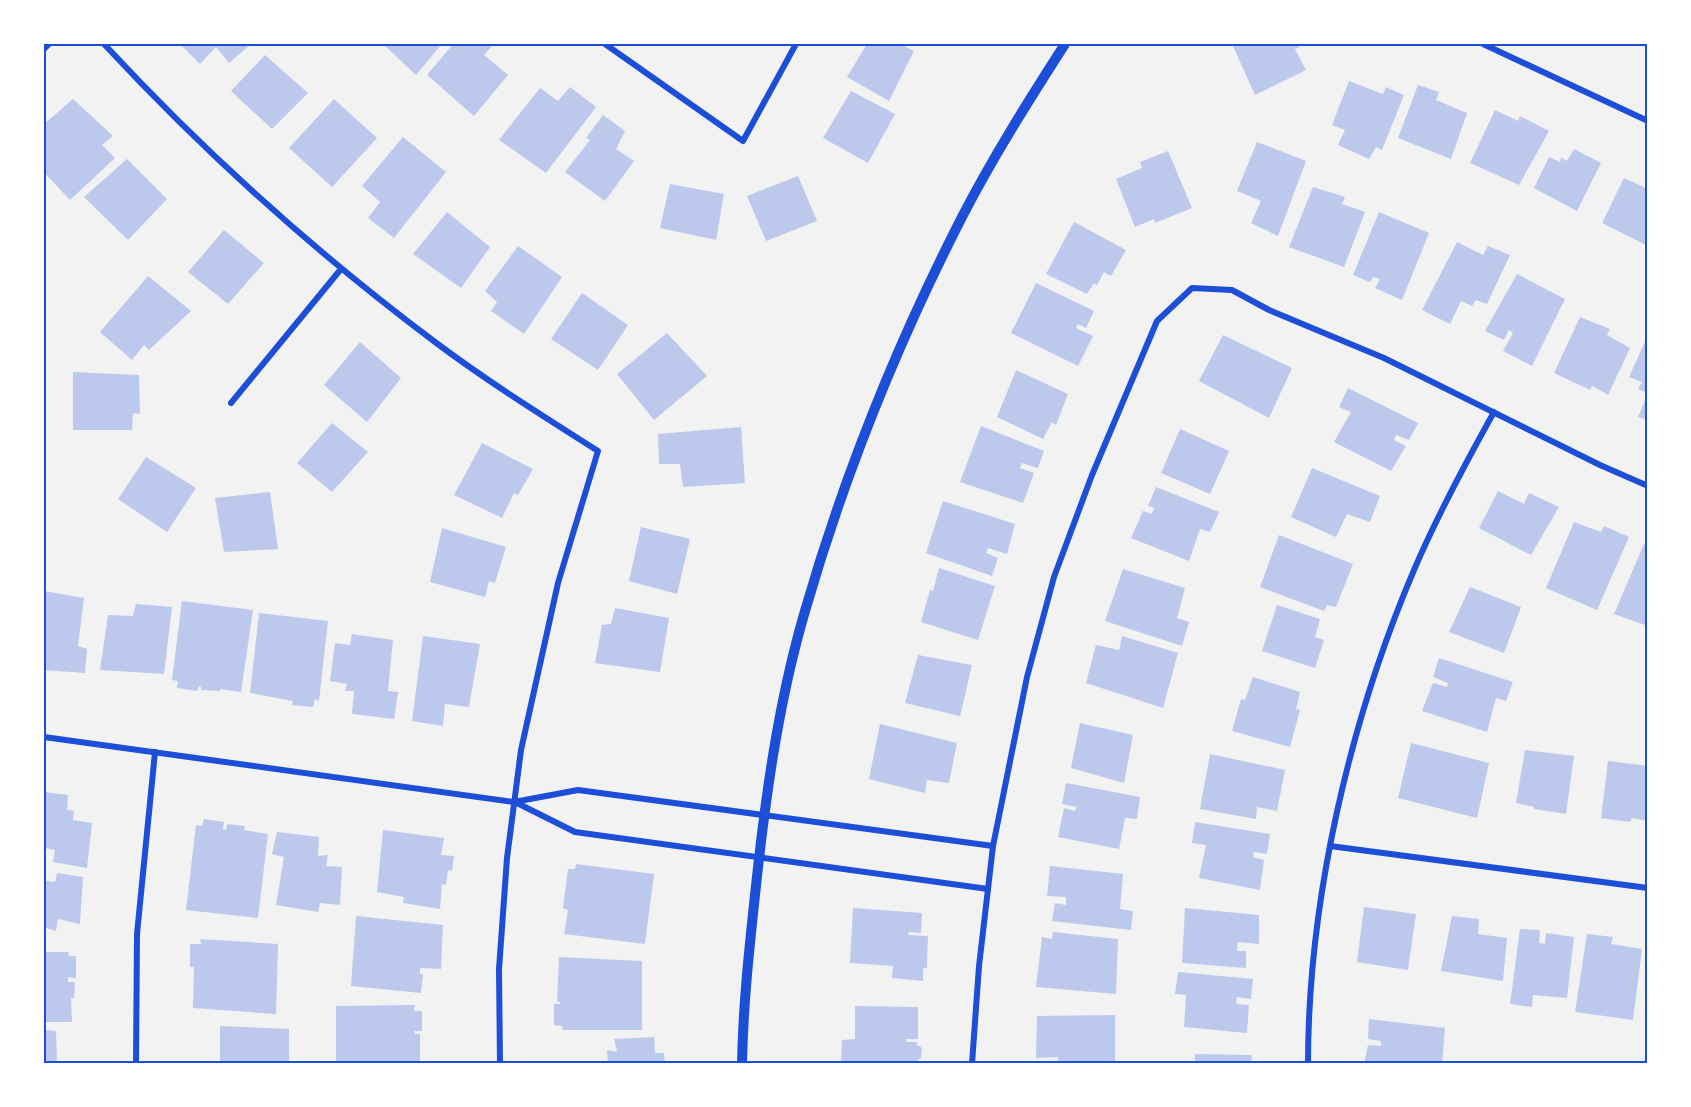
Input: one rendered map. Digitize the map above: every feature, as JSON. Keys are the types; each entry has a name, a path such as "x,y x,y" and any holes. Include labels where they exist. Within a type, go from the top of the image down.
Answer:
{"street":[{"path":"44,49 49,44"},
{"path":"104,44 159,103 247,187 341,269 436,343 598,451 558,583 521,750 507,858 499,969 500,1064"},
{"path":"605,44 743,141 796,44"},
{"path":"742,1064 750,944 764,814 781,709 804,613 835,518 870,424 920,303 964,215 1028,100 1065,44"},
{"path":"1483,44 1647,121"},
{"path":"231,403 341,269"},
{"path":"972,1064 979,966 993,846 1027,677 1054,577 1092,475 1157,321 1192,288 1232,291 1269,310 1384,358 1647,486"},
{"path":"1308,1064 1315,952 1330,846 1353,746 1381,654 1414,570 1451,490 1494,412"},
{"path":"44,736 514,802 575,832 988,890"},
{"path":"136,1064 137,934 155,752"},
{"path":"514,802 578,790 993,846"},
{"path":"1330,846 1647,888"}],"building":[{"path":"180,44 251,44 229,63 216,47 200,64"},
{"path":"383,44 442,44 416,75"},
{"path":"453,44 494,44 484,55 508,75 474,116 427,75"},
{"path":"867,44 900,44 914,51 889,101 847,77"},
{"path":"1232,44 1300,44 1301,46 1295,49 1306,70 1255,95"},
{"path":"265,55 308,93 272,129 231,91"},
{"path":"1349,81 1383,94 1386,87 1404,95 1382,150 1376,147 1369,159 1338,145 1345,130 1332,125"},
{"path":"1418,85 1439,92 1436,100 1467,113 1451,159 1398,138"},
{"path":"570,87 596,107 546,173 499,140 540,88 558,101"},
{"path":"851,91 895,114 868,163 823,138"},
{"path":"73,99 113,136 102,145 115,158 70,200 44,172 44,124"},
{"path":"334,99 377,138 332,187 289,148"},
{"path":"1495,110 1518,121 1520,116 1549,131 1519,185 1470,163"},
{"path":"603,115 625,131 616,149 634,161 605,201 565,172 590,140 586,138"},
{"path":"403,137 446,172 394,238 368,218 380,202 362,186"},
{"path":"1257,142 1306,161 1278,236 1251,223 1261,201 1237,191"},
{"path":"1574,149 1601,163 1577,211 1534,188 1549,157 1560,162 1561,157 1567,161"},
{"path":"1168,151 1192,208 1155,223 1154,219 1135,227 1116,179 1142,168 1140,162"},
{"path":"127,159 167,199 128,240 84,197"},
{"path":"798,176 817,221 766,241 747,196"},
{"path":"1624,178 1648,189 1648,246 1602,223"},
{"path":"670,184 724,194 716,240 660,228"},
{"path":"1313,187 1345,197 1342,204 1365,212 1344,267 1289,247"},
{"path":"447,212 490,247 461,288 413,254"},
{"path":"1379,212 1429,233 1402,300 1375,288 1380,279 1373,277 1370,282 1353,275"},
{"path":"1074,222 1126,250 1111,276 1104,272 1097,285 1094,283 1087,294 1046,274"},
{"path":"224,230 264,263 228,304 188,272"},
{"path":"1457,242 1483,255 1488,246 1510,255 1487,304 1476,300 1472,306 1461,301 1450,324 1422,310"},
{"path":"518,246 562,277 524,334 491,311 497,302 485,291"},
{"path":"1517,274 1565,299 1532,366 1503,351 1513,333 1509,330 1504,340 1485,331"},
{"path":"148,276 191,311 149,350 144,345 132,360 100,332"},
{"path":"1036,283 1094,311 1086,328 1078,324 1076,328 1093,336 1078,366 1011,333"},
{"path":"582,293 628,325 598,370 551,339"},
{"path":"1580,317 1610,329 1607,335 1630,348 1608,395 1592,386 1590,390 1554,373"},
{"path":"667,333 707,376 654,420 617,374"},
{"path":"1223,335 1292,368 1269,418 1199,381"},
{"path":"1648,335 1648,393 1638,389 1642,382 1629,377"},
{"path":"360,342 401,378 367,422 324,385"},
{"path":"1016,370 1068,394 1056,425 1052,422 1043,439 997,417"},
{"path":"73,372 139,375 140,414 133,413 132,430 73,430"},
{"path":"1348,388 1418,423 1409,440 1396,435 1394,440 1406,446 1391,471 1334,442 1351,412 1339,407"},
{"path":"1648,393 1648,420 1638,417"},
{"path":"332,423 368,452 332,492 297,463"},
{"path":"981,426 1044,451 1038,468 1022,463 1020,468 1034,473 1023,503 960,482"},
{"path":"741,427 745,483 683,487 680,464 659,464 658,434"},
{"path":"1180,429 1229,451 1210,494 1161,473"},
{"path":"482,443 533,469 518,495 514,493 502,518 454,495"},
{"path":"146,457 196,488 167,532 118,499"},
{"path":"1312,468 1380,496 1370,522 1347,514 1336,537 1291,517"},
{"path":"1156,487 1219,512 1210,532 1200,529 1189,561 1131,538 1143,511 1152,514 1154,508 1148,506"},
{"path":"1498,491 1524,504 1529,493 1559,507 1531,555 1479,528"},
{"path":"270,492 278,549 224,552 215,498"},
{"path":"943,501 1015,524 1007,554 988,548 986,553 998,558 992,576 926,553"},
{"path":"1574,522 1601,532 1604,526 1629,537 1597,610 1546,588"},
{"path":"641,527 690,539 677,594 629,581"},
{"path":"442,528 506,547 495,583 489,581 485,597 430,582"},
{"path":"1279,535 1353,564 1336,607 1327,605 1324,611 1260,587"},
{"path":"1644,544 1648,546 1648,626 1614,614"},
{"path":"939,568 995,586 978,640 921,622"},
{"path":"1123,569 1185,588 1177,618 1189,622 1182,646 1105,621"},
{"path":"1470,587 1521,607 1504,653 1449,632"},
{"path":"44,591 84,598 78,646 87,649 85,673 44,670"},
{"path":"182,601 253,610 241,692 220,689 220,691 201,690 199,686 197,691 177,688 178,681 172,680"},
{"path":"136,604 172,607 164,674 100,670 108,615 133,616"},
{"path":"1277,605 1320,619 1315,637 1324,640 1315,668 1262,651"},
{"path":"615,608 669,618 660,672 595,663 602,625 611,624"},
{"path":"259,613 328,621 319,701 315,699 313,707 292,705 293,701 250,693"},
{"path":"352,634 393,640 388,691 398,692 394,719 352,714 354,691 345,691 347,684 330,681 335,643 350,645"},
{"path":"423,636 480,644 469,707 445,704 443,726 412,721"},
{"path":"1122,636 1178,653 1163,708 1086,683 1096,645 1119,650"},
{"path":"918,655 972,665 960,716 905,703"},
{"path":"1439,658 1513,682 1506,701 1496,698 1487,732 1422,711 1433,683 1447,687 1448,683 1433,677"},
{"path":"1253,677 1300,692 1296,709 1300,710 1290,747 1232,731 1241,699 1245,700"},
{"path":"1080,723 1133,735 1124,783 1071,768"},
{"path":"880,724 957,743 949,783 927,780 925,793 869,779"},
{"path":"1411,743 1489,763 1477,818 1398,798"},
{"path":"1525,750 1574,756 1566,814 1534,809 1534,807 1516,803"},
{"path":"1210,754 1285,770 1277,811 1257,807 1256,819 1200,809"},
{"path":"1608,761 1648,766 1648,821 1632,818 1630,822 1601,818"},
{"path":"1066,783 1140,797 1137,819 1125,818 1119,849 1058,837 1064,808 1075,811 1076,807 1062,804"},
{"path":"44,792 68,795 67,810 74,811 73,820 92,823 87,868 53,862 55,850 44,848"},
{"path":"204,819 224,822 223,829 226,830 227,824 245,826 244,830 268,834 258,918 186,910 196,825 202,826"},
{"path":"1195,822 1270,834 1267,854 1254,852 1253,857 1264,860 1260,890 1199,878 1206,845 1192,843"},
{"path":"383,830 444,838 441,855 454,856 452,871 448,870 446,885 442,884 440,909 403,903 404,897 377,892"},
{"path":"277,832 319,837 318,856 328,855 326,866 342,867 340,905 320,903 318,912 276,905 284,857 272,854"},
{"path":"576,864 654,874 645,944 564,934 568,910 563,908 568,869 575,869"},
{"path":"1050,866 1123,874 1120,909 1133,911 1131,930 1052,921 1055,903 1066,905 1066,897 1047,896"},
{"path":"57,873 83,877 80,924 58,919 56,931 46,928 44,939 44,881 55,882"},
{"path":"1364,907 1416,914 1408,970 1357,962"},
{"path":"853,908 922,913 921,933 909,932 908,935 928,936 927,968 923,968 923,981 892,978 893,966 850,963"},
{"path":"1185,908 1259,915 1259,944 1238,942 1237,951 1246,951 1246,968 1182,963"},
{"path":"356,916 443,925 441,969 420,968 420,974 423,974 421,993 351,986"},
{"path":"1452,916 1479,919 1478,934 1507,938 1503,981 1441,971"},
{"path":"1520,929 1540,930 1539,943 1545,944 1546,933 1574,937 1567,998 1533,995 1532,1007 1510,1004"},
{"path":"1053,932 1118,939 1116,994 1036,987 1042,937 1052,939"},
{"path":"1587,934 1613,937 1611,944 1642,949 1633,1020 1575,1012"},
{"path":"200,939 278,944 276,1014 193,1008 194,967 190,967 190,944 201,944"},
{"path":"44,952 68,952 69,956 76,956 76,978 68,977 68,982 75,982 74,998 71,998 72,1022 44,1022"},
{"path":"559,957 642,961 642,1030 563,1030 562,1026 554,1025 554,1004 560,1004 557,1001"},
{"path":"1178,972 1253,979 1251,999 1237,997 1236,1004 1249,1005 1247,1033 1184,1027 1186,995 1175,994"},
{"path":"415,1005 414,1011 422,1011 422,1031 414,1031 415,1034 420,1034 420,1064 336,1064 336,1006"},
{"path":"855,1006 918,1007 918,1039 906,1039 906,1042 917,1042 917,1045 922,1048 918,1062 841,1061 842,1040 855,1039"},
{"path":"1115,1015 1115,1064 1058,1064 1058,1057 1036,1058 1037,1016"},
{"path":"1369,1019 1445,1028 1442,1064 1364,1064 1368,1045 1381,1046 1381,1041 1368,1039"},
{"path":"220,1026 289,1029 289,1064 220,1064"},
{"path":"44,1030 56,1031 57,1064 44,1064"},
{"path":"654,1037 655,1053 664,1053 665,1064 608,1064 607,1050 617,1052 614,1039"},
{"path":"1195,1054 1252,1055 1251,1064 1195,1064"}]}
